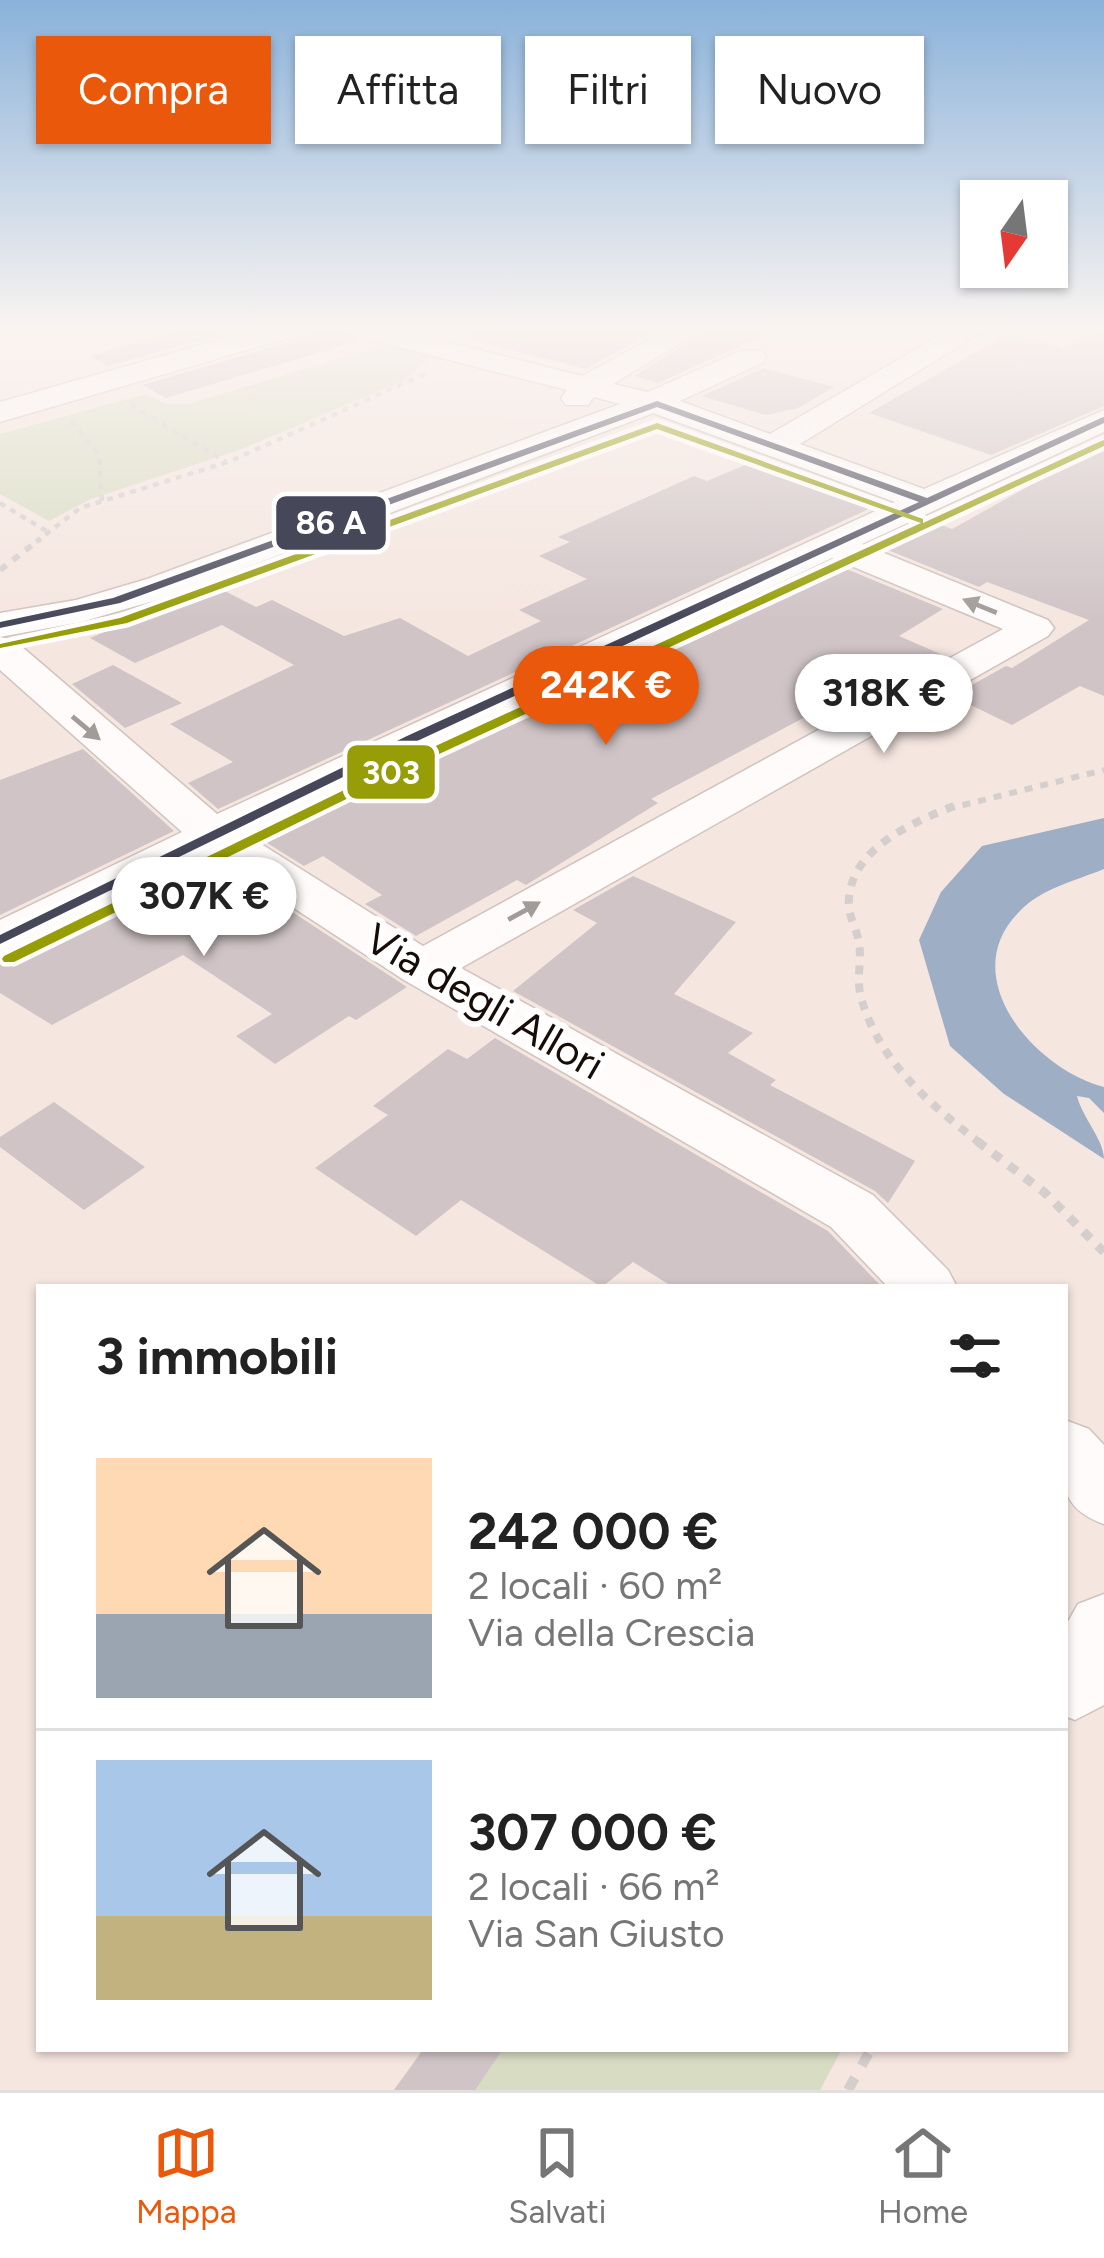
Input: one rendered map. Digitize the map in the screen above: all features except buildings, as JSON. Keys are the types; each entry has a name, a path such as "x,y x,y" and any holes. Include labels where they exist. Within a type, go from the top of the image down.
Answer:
{"street":[{"path":"526,452 550,426"},
{"path":"0,626 116,602 598,426"},
{"path":"716,426 926,501"},
{"path":"773,446 806,426"},
{"path":"0,940 211,833 828,543 1092,426"},
{"path":"422,968 1034,628 828,543"},
{"name":"Via degli Allori","path":"0,649 211,833 422,968 852,1211 923,1284"},
{"path":"1068,1452 1104,1494"}],"path":[{"path":"76,426 95,442 102,458 102,501"},
{"path":"166,426 228,462"},
{"path":"0,570 80,508 228,462 314,426"},
{"path":"0,503 48,532"},
{"path":"1104,770 950,805 902,830 860,867 850,889 848,920 859,942 861,999 905,1074 996,1159 1062,1203 1104,1252"},
{"path":"848,2090 869,2052"}],"green space":[{"path":"31,426 298,426 91,499 49,521 0,494 0,434"},
{"path":"421,2052 840,2052 820,2090 394,2090"}],"water":[{"path":"1104,818 1104,869 1029,903 1002,937 995,964 999,991 1030,1041 1053,1062 1104,1087 1104,1113 1089,1098 1077,1096 1104,1159 1004,1094 950,1046 919,940 941,892 982,846"}],"transit line":[{"path":"0,625 116,601 598,426"},
{"name":"303","path":"4,646 123,621 657,426 919,521"},
{"path":"717,426 926,501"},
{"path":"0,940 411,739 1092,426"},
{"name":"303","path":"9,959 420,758 1104,443"}]}
